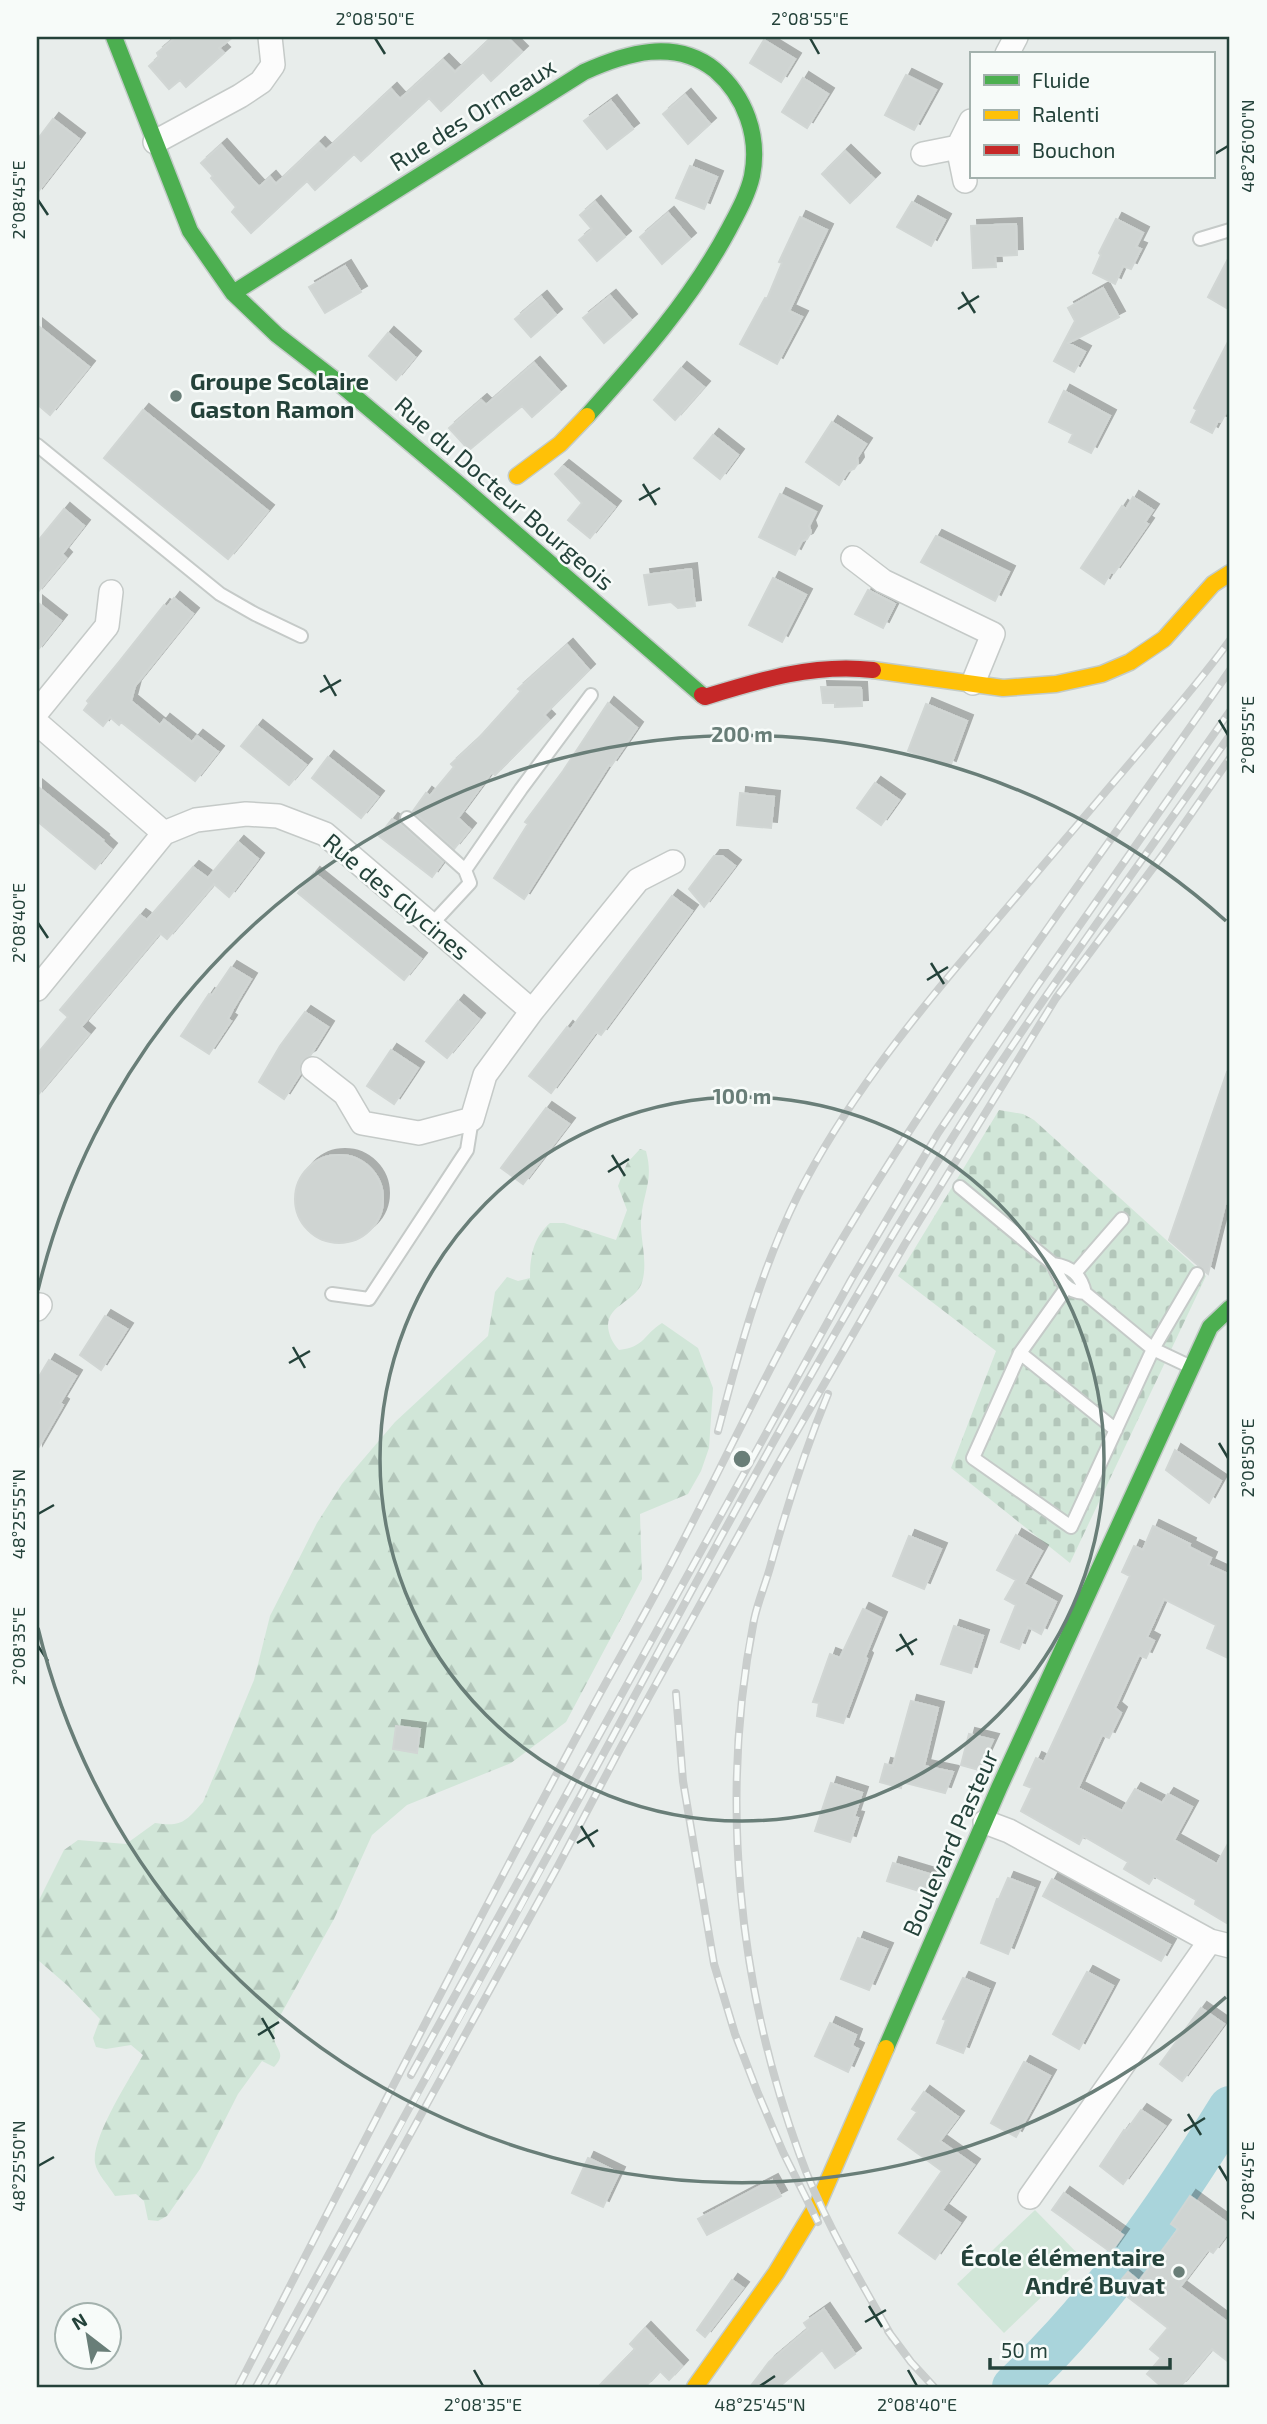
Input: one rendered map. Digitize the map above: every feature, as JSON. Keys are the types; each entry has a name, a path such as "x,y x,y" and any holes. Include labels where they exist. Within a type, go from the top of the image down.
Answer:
{"street":[{"name":"Rue du Docteur Bourgeois","path":"114,37 190,231 233,293 277,335 451,477 705,697 760,680 819,668 869,668 973,683"},
{"path":"155,142 261,82 273,65 270,37"},
{"name":"Rue des Ormeaux","path":"233,293 584,72 628,54 652,50 683,54 709,66 731,85 747,110 754,140 753,170 741,204 715,257 682,307 641,358 561,443 517,476"},
{"path":"965,181 958,147 970,123"},
{"path":"923,155 958,147"},
{"path":"853,558 883,581 993,634 973,683 1003,688 1056,684 1102,674 1130,662 1164,639 1213,584 1230,573"},
{"path":"37,712 107,626 111,592"},
{"path":"37,723 164,833"},
{"name":"Rue des Glycines","path":"37,989 164,833 196,820 246,814 278,816 325,834 532,1011"},
{"path":"313,1069 345,1094 362,1123 419,1133 472,1119 485,1075 532,1011 638,880 673,862"},
{"name":"Boulevard Pasteur","path":"695,2387 790,2252 819,2202 985,1822 1210,1326 1230,1308"},
{"path":"985,1822 1009,1831 1220,1944 1030,2197"}],"lane":[{"path":"1200,239 1230,230"},
{"path":"37,445 220,594 301,636"},
{"path":"465,870 591,695"},
{"path":"407,818 465,870 470,883 430,925"},
{"path":"332,1294 369,1299 467,1150 472,1119"},
{"path":"960,1187 1053,1264 1076,1273 1082,1279 1085,1293"},
{"path":"1076,1273 1122,1219"},
{"path":"1053,1264 1062,1283 1072,1291 1085,1293 1153,1349 1192,1367"},
{"path":"1067,1287 1020,1353 973,1458 1071,1527 1153,1349 1197,1274"},
{"path":"1020,1353 1116,1430"}],"green space":[{"path":"999,1110 1023,1114 1034,1120 1206,1276 1070,1563 951,1468 996,1351 898,1276"},
{"path":"640,1149 646,1151 649,1170 641,1220 643,1277 633,1296 612,1313 609,1318 609,1332 619,1350 639,1343 662,1323 698,1348 713,1388 709,1448 701,1471 688,1494 640,1514 642,1579 566,1722 511,1763 407,1805 372,1835 334,1919 275,2025 274,2038 280,2055 278,2062 274,2067 262,2061 238,2094 200,2169 167,2216 158,2221 148,2220 144,2201 136,2194 115,2196 95,2163 95,2152 105,2124 143,2055 131,2045 106,2049 96,2047 93,2038 100,2019 38,1960 37,1904 64,1850 78,1840 126,1844 155,1823 182,1822 203,1802 254,1680 270,1616 317,1523 342,1484 395,1422 488,1336 495,1292 507,1277 518,1281 530,1278 534,1248 550,1223 564,1223 616,1240 627,1210 618,1186 627,1163"},
{"path":"1035,2210 1082,2258 1004,2333 957,2284"}],"building":[{"path":"176,37 233,37 219,48 224,53 186,87 180,80 169,89 149,66 159,57 157,53"},
{"path":"492,37 507,37 522,52 491,81 483,72 441,111 429,98 361,161 354,154 315,190 307,181 251,233 232,212 236,207 201,163 221,145 259,187 270,177 276,184 319,143 326,150 391,89 400,99 443,60 455,72"},
{"path":"764,40 795,59 781,82 750,63"},
{"path":"906,75 936,90 914,130 885,115"},
{"path":"803,78 828,94 807,128 782,112"},
{"path":"685,95 710,124 688,144 663,114"},
{"path":"611,101 633,129 607,149 584,121"},
{"path":"53,119 79,139 37,193 37,140"},
{"path":"845,151 874,179 850,203 822,174"},
{"path":"690,166 717,177 704,209 676,198"},
{"path":"595,202 625,237 597,261 579,240 592,229 580,215"},
{"path":"912,202 945,220 931,246 897,227"},
{"path":"668,213 690,239 662,264 640,237"},
{"path":"800,217 827,230 789,311 802,317 777,364 740,344 765,298 767,299 782,263 779,262"},
{"path":"1116,219 1143,233 1136,247 1141,249 1131,269 1123,266 1115,284 1093,273 1101,255 1099,253"},
{"path":"1016,224 1017,255 995,256 996,267 973,268 971,226"},
{"path":"1230,255 1230,310 1208,297"},
{"path":"345,266 361,292 325,313 309,287"},
{"path":"1103,288 1119,317 1068,343 1085,352 1074,372 1054,361 1075,321 1068,308"},
{"path":"610,296 631,320 604,343 583,318"},
{"path":"541,297 556,315 531,337 515,319"},
{"path":"37,325 89,367 50,415 37,404"},
{"path":"388,333 415,357 396,380 369,356"},
{"path":"1230,338 1230,405 1212,433 1191,422 1197,410 1194,408"},
{"path":"534,363 560,392 532,417 522,406 469,450 449,428 481,400 486,405"},
{"path":"681,368 704,387 675,420 654,400"},
{"path":"1064,391 1110,416 1091,453 1069,442 1073,434 1049,422"},
{"path":"143,410 268,511 228,559 104,458"},
{"path":"832,422 866,444 857,458 858,463 854,469 848,471 839,485 806,462"},
{"path":"713,435 738,455 720,479 694,458"},
{"path":"563,466 615,507 590,538 568,520 582,503 555,474"},
{"path":"780,494 816,512 809,526 811,532 807,539 802,541 795,555 759,537"},
{"path":"1133,497 1153,510 1145,522 1148,524 1104,584 1081,568 1122,506 1126,509"},
{"path":"64,509 84,526 62,554 66,558 37,593 37,542"},
{"path":"936,536 1009,572 995,601 921,562"},
{"path":"691,569 695,606 678,608 671,602 649,605 644,575"},
{"path":"773,578 806,595 782,642 749,625"},
{"path":"868,590 895,604 883,628 855,614"},
{"path":"174,598 193,614 135,686 131,701 160,725 164,720 192,742 197,736 218,752 195,781 121,722 119,725 110,717 103,726 84,710 89,703 87,701 164,605 167,607"},
{"path":"37,602 61,621 37,651"},
{"path":"567,645 589,670 544,715 549,720 495,775 492,772 458,818 470,829 454,849 413,811 426,793 430,796 454,767 451,764 478,739 521,691 518,689"},
{"path":"821,687 861,688 862,706 835,707 835,703 823,703"},
{"path":"608,703 637,728 611,766 609,765 524,899 494,878 528,824 525,822"},
{"path":"926,704 967,721 950,767 908,751"},
{"path":"257,726 306,765 289,785 241,746"},
{"path":"328,757 378,797 361,818 312,778"},
{"path":"875,783 899,800 881,825 857,808"},
{"path":"37,786 111,849 95,869 37,821"},
{"path":"740,793 774,797 771,828 737,825"},
{"path":"392,819 443,862 432,877 379,836"},
{"path":"238,842 258,859 229,897 214,884 167,939 160,933 81,1027 89,1034 37,1096 37,1054 68,1017 60,1010 140,915 147,920 193,867 208,878"},
{"path":"714,856 722,856 735,866 704,907 689,889"},
{"path":"314,873 421,959 404,980 298,893"},
{"path":"672,896 692,911 601,1035 596,1032 551,1093 529,1076 567,1027 570,1030"},
{"path":"231,967 251,979 228,1019 231,1021 209,1054 181,1036"},
{"path":"458,1001 479,1019 447,1058 426,1041"},
{"path":"305,1012 328,1027 310,1056 302,1061 300,1074 284,1099 259,1082 280,1046"},
{"path":"391,1050 418,1068 394,1104 367,1086"},
{"path":"1227,1072 1230,1073 1230,1185 1208,1274 1169,1240"},
{"path":"546,1108 569,1124 523,1184 501,1168"},
{"path":"330,1155 348,1155 364,1162 376,1174 383,1190 383,1208 376,1224 364,1236 348,1243 330,1243 314,1236 302,1224 295,1208 295,1190 302,1174 314,1162"},
{"path":"105,1316 127,1329 101,1370 80,1355"},
{"path":"49,1360 76,1376 37,1450 37,1380"},
{"path":"1175,1450 1221,1481 1209,1503 1166,1470"},
{"path":"1153,1526 1190,1544 1189,1547 1211,1558 1208,1565 1230,1575 1230,1659 1207,1648 1216,1625 1164,1599 1147,1637 1154,1641 1146,1658 1139,1655 1115,1708 1121,1713 1109,1738 1102,1735 1078,1788 1122,1811 1135,1789 1162,1803 1168,1794 1192,1807 1174,1840 1217,1864 1230,1840 1230,1925 1195,1904 1196,1900 1154,1876 1149,1884 1124,1869 1128,1862 1083,1836 1079,1844 1021,1811 1032,1788 1024,1785 1036,1758 1044,1762 1130,1576 1122,1572 1134,1546 1143,1550"},
{"path":"1016,1535 1042,1551 1024,1584 1056,1602 1041,1634 1028,1627 1019,1649 1001,1642 1016,1605 1005,1599 1016,1580 997,1570"},
{"path":"909,1536 941,1549 924,1589 893,1576"},
{"path":"863,1609 881,1618 843,1723 817,1716 819,1703 813,1702 830,1654 840,1658"},
{"path":"954,1626 983,1636 971,1673 941,1664"},
{"path":"911,1701 938,1708 924,1766 953,1772 945,1793 902,1782 901,1788 880,1782 885,1764 893,1766"},
{"path":"396,1726 420,1729 417,1753 393,1749"},
{"path":"969,1734 993,1740 979,1770 961,1765"},
{"path":"831,1783 862,1793 850,1842 815,1831"},
{"path":"893,1863 939,1877 932,1895 887,1881"},
{"path":"1008,1878 1034,1888 1008,1954 981,1943 997,1899"},
{"path":"1052,1879 1170,1945 1161,1961 1043,1896"},
{"path":"858,1938 887,1949 869,1990 841,1979"},
{"path":"1087,1972 1113,1986 1079,2049 1053,2034"},
{"path":"963,1978 989,1989 963,2053 937,2043 946,2020 943,2019"},
{"path":"1201,2008 1224,2024 1182,2081 1160,2064"},
{"path":"830,2023 856,2035 852,2046 858,2049 848,2072 815,2056"},
{"path":"1024,2062 1050,2076 1016,2137 991,2123"},
{"path":"924,2092 958,2117 940,2141 974,2165 942,2210 960,2223 935,2259 899,2233 942,2171 898,2139 917,2112 912,2109"},
{"path":"1141,2110 1165,2126 1123,2184 1100,2166"},
{"path":"588,2158 619,2173 603,2207 572,2193"},
{"path":"772,2180 781,2196 707,2235 698,2219"},
{"path":"1064,2193 1123,2235 1111,2252 1052,2210"},
{"name":"École élémentaire André Buvat","path":"1190,2196 1230,2225 1230,2230 1213,2253 1208,2250 1180,2287 1230,2324 1230,2363 1212,2349 1180,2387 1162,2387 1147,2374 1161,2358 1150,2349 1168,2328 1115,2287 1128,2272 1139,2281 1178,2229 1171,2224"},
{"path":"732,2280 743,2288 705,2337 697,2330"},
{"path":"824,2309 855,2354 835,2368 822,2350 779,2387 750,2387 769,2362 808,2329 804,2323"},
{"path":"645,2328 682,2366 669,2380 660,2371 645,2387 598,2387 635,2349 630,2344"}],"waterway":[{"path":"1014,2387 1076,2323 1131,2255 1230,2108"}],"railway":[{"path":"718,1431 743,1341 773,1252 798,1195 835,1129 924,1007 1147,743 1230,640"},
{"path":"238,2387 496,1888 661,1583 827,1265 873,1188 972,1037 1230,670"},
{"path":"411,2075 851,1280 938,1133 1037,986 1230,711"},
{"path":"256,2387 858,1293 951,1140 1018,1037 1230,735"},
{"path":"271,2387 621,1747 778,1464 905,1244 1056,998 1164,853 1230,758"},
{"path":"828,1394 797,1478 754,1620 743,1687 738,1754 740,1890 761,2024 799,2153 830,2224 892,2337"},
{"path":"676,1693 683,1781 714,1964 735,2034 757,2091 783,2152 818,2222"},
{"path":"888,2331 934,2387"}],"traffic: fast":[{"path":"114,37 190,231 233,293 277,335 334,379 461,486 702,695"},
{"path":"233,293 584,72 633,55 650,52 684,54 715,70 726,80 742,104 754,146 752,176 729,229 698,280 645,350 587,416"},
{"path":"886,2048 999,1788 1210,1327 1230,1308"}],"traffic: slow":[{"path":"517,476 560,444 587,416"},
{"path":"873,670 1003,688 1056,684 1102,674 1130,662 1164,639 1213,584 1230,573"},
{"path":"695,2387 776,2273 819,2202 886,2048"}],"traffic: jam":[{"path":"702,695 705,697 788,674 851,668 873,670"}],"place":[{"name":"Groupe Scolaire Gaston Ramon","path":"176,396"},
{"name":"École élémentaire André Buvat","path":"1179,2272"}]}
